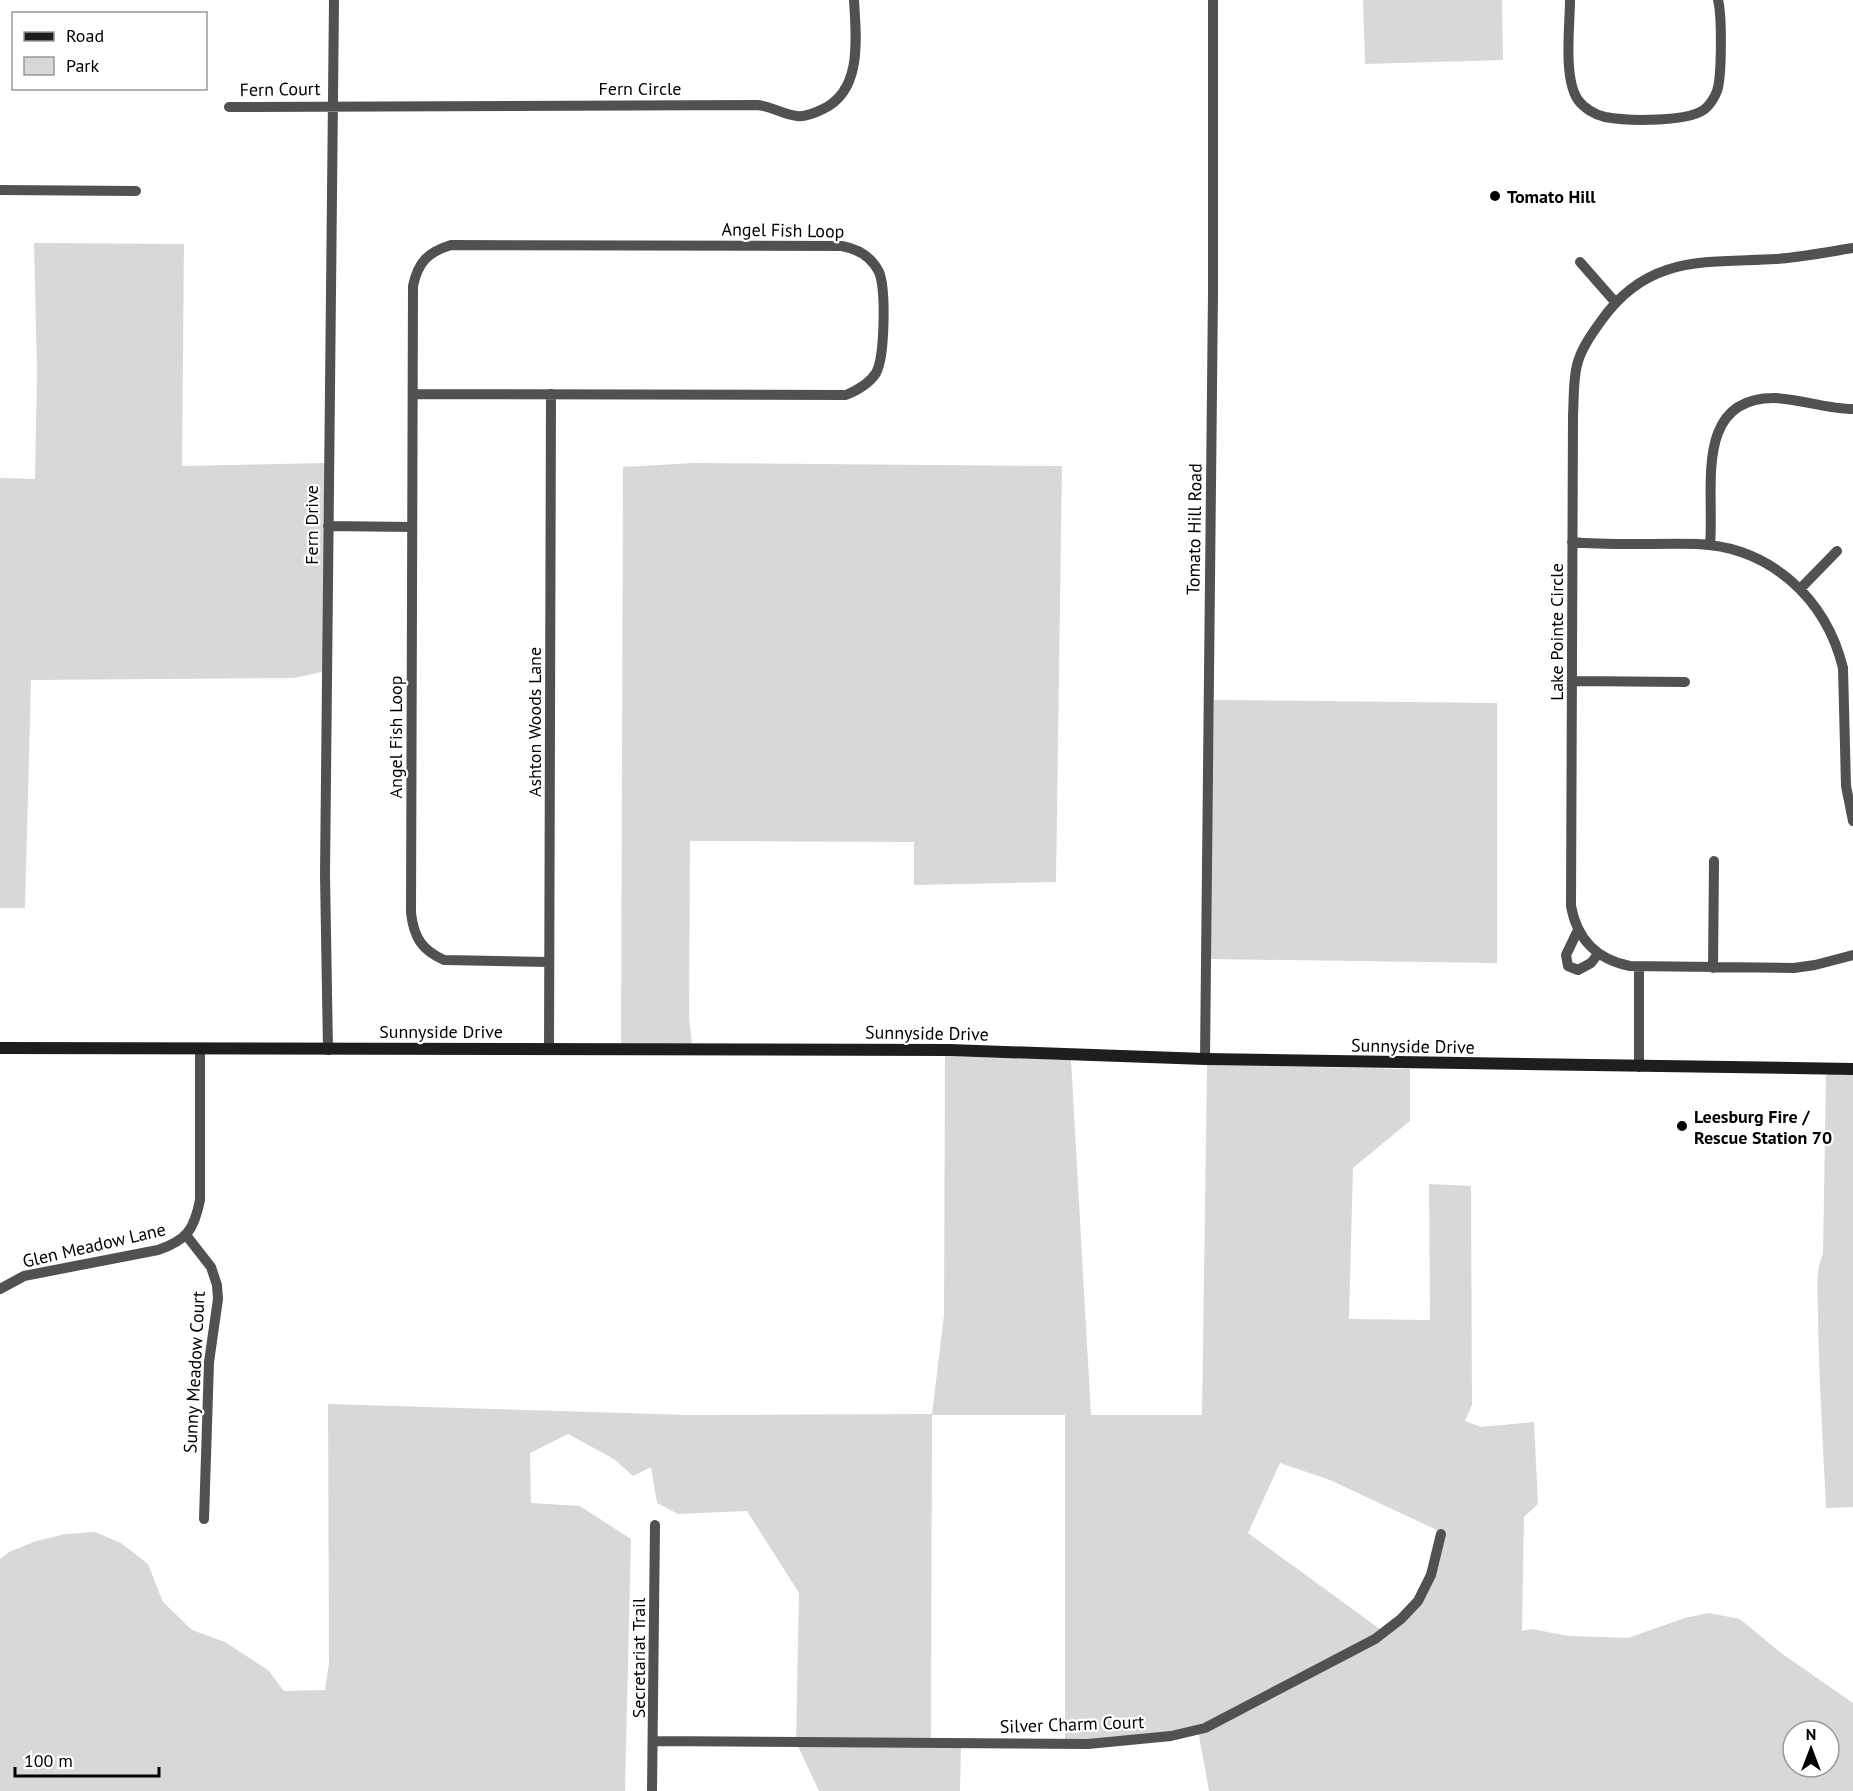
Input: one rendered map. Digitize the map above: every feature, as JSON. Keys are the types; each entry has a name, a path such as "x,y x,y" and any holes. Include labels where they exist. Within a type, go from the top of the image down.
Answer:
{"street":[{"name":"Fern Drive","path":"328,1050 325,918 334,0"},
{"name":"Fern Circle","path":"333,105 757,105 795,116 805,116 830,106 841,97 852,77 854,0"},
{"name":"Tomato Hill Road","path":"1205,1059 1213,333 1213,0"},
{"path":"1570,0 1572,87 1579,100 1590,111 1604,117 1619,118 1685,118 1699,114 1707,108 1717,93 1720,78 1718,0"},
{"name":"Fern Court","path":"229,107 333,105"},
{"path":"0,190 136,191"},
{"name":"Angel Fish Loop","path":"413,394 846,395 869,382 882,357 882,285 878,271 867,256 856,249 842,246 451,245 436,249 424,258 416,271 413,286 412,527 413,930 418,942 429,953 444,960 549,962"},
{"name":"Lake Pointe Circle","path":"1853,248 1776,259 1698,261 1674,267 1646,279 1616,303 1587,342 1575,375 1573,415 1571,906 1578,930 1598,954 1617,964 1639,967 1794,968 1823,964 1853,955"},
{"path":"1580,261 1616,303"},
{"name":"Ashton Woods Lane","path":"549,1049 550,394"},
{"path":"1710,545 1713,440 1732,411 1752,401 1775,398 1853,409"},
{"path":"328,526 412,527"},
{"path":"1572,542 1710,545 1766,563 1801,588 1824,618 1839,650 1843,668 1846,786 1853,821"},
{"path":"1801,588 1837,551"},
{"path":"1572,681 1685,682"},
{"path":"1713,968 1714,861"},
{"path":"1578,930 1566,955 1568,966 1578,970 1585,967 1598,954"},
{"path":"1639,967 1639,1067"},
{"name":"Sunnyside Drive","path":"0,1048 950,1050 1205,1059 1853,1069"},
{"name":"Glen Meadow Lane","path":"0,1289 24,1276 158,1250 176,1243 186,1235 196,1217 200,1200 200,1049"},
{"name":"Sunny Meadow Court","path":"186,1235 210,1267 217,1285 208,1362 204,1519"},
{"name":"Secretariat Trail","path":"652,1791 655,1741 656,1525"},
{"name":"Silver Charm Court","path":"655,1741 1088,1744 1162,1738 1205,1728 1375,1639 1401,1619 1418,1601 1431,1575 1441,1534"}],"green space":[{"path":"1363,0 1502,0 1503,60 1365,64"},
{"path":"34,243 184,244 182,466 325,463 326,671 294,678 31,680 25,908 0,908 0,478 35,479 37,372"},
{"path":"694,463 1062,466 1056,882 914,885 914,842 690,841 689,1018 692,1044 621,1044 623,467"},
{"path":"1214,700 1497,703 1497,963 1209,959"},
{"path":"945,1056 1071,1060 1091,1415 1202,1415 1207,1065 1410,1069 1410,1121 1353,1168 1349,1319 1430,1320 1429,1184 1471,1186 1472,1405 1465,1421 1481,1427 1534,1422 1538,1504 1524,1517 1522,1631 1532,1629 1569,1636 1628,1638 1685,1618 1709,1613 1740,1619 1781,1653 1853,1703 1853,1791 1209,1791 1198,1730 1065,1743 1065,1415 932,1415 931,1742 961,1742 960,1791 819,1791 796,1742 799,1593 747,1511 678,1514 657,1503 651,1467 633,1476 614,1459 568,1434 530,1453 531,1503 580,1506 631,1539 625,1791 0,1791 0,1559 9,1552 36,1541 66,1534 95,1532 121,1543 148,1564 163,1602 192,1630 225,1642 268,1670 284,1691 325,1690 329,1663 328,1404 687,1415 932,1414 944,1315","holes":["1280,1463 1330,1480 1441,1532 1415,1603 1384,1632 1248,1533"]},
{"path":"1826,1074 1853,1075 1853,1507 1826,1508 1817,1292 1820,1260 1823,1254"}],"place":[{"name":"Tomato Hill","path":"1495,196"},
{"name":"Leesburg Fire / Rescue Station 70","path":"1682,1126"}]}
